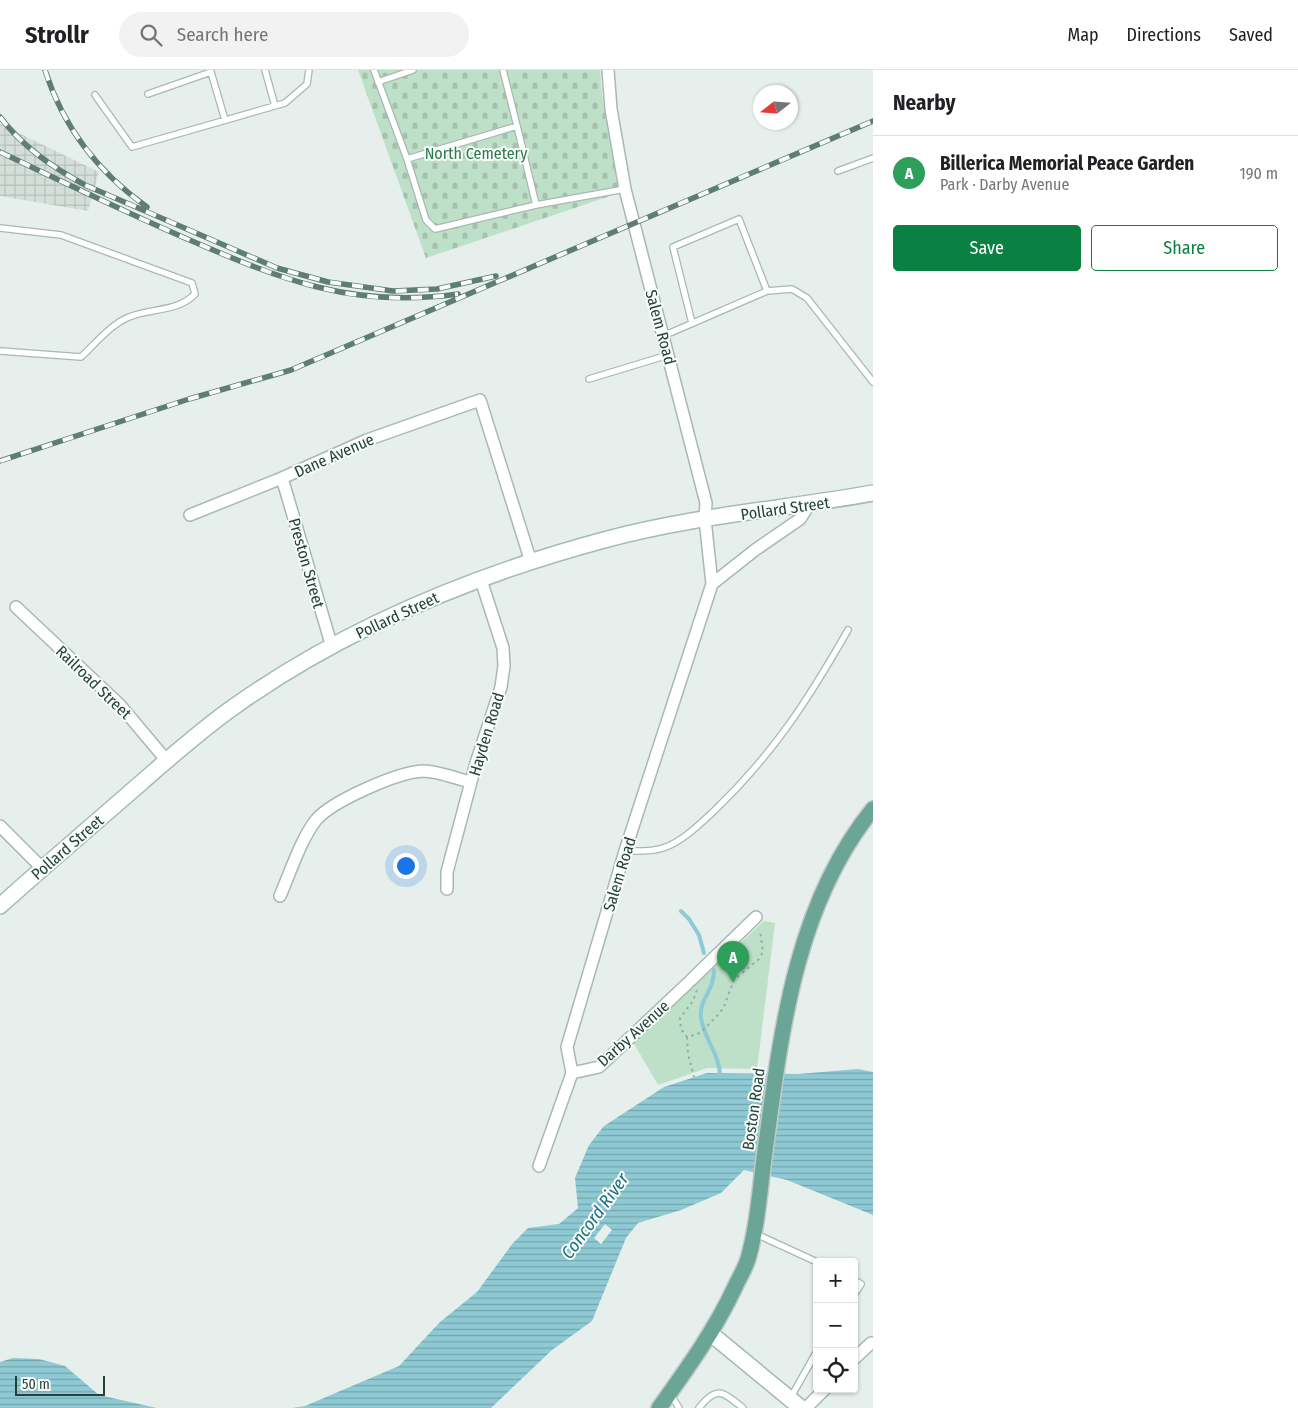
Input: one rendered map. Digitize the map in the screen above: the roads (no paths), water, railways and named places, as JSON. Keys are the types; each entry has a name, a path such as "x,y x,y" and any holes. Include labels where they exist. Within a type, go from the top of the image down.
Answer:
{"main road":[{"name":"Pollard Street","path":"0,906 167,761 234,706 332,647 448,591 531,562 604,540 704,519 809,505 873,494"},
{"name":"Boston Road","path":"659,1408 723,1314 747,1262 754,1233 779,1049 795,971 823,893 846,850 873,809"},
{"path":"710,1333 795,1403"}],"street":[{"name":"Salem Road","path":"572,1073 567,1047 625,851 712,584 704,519 706,503 625,190 614,126 608,70"},
{"name":"Dane Avenue","path":"190,515 282,478 367,440 480,400 531,562"},
{"name":"Preston Street","path":"282,478 332,647"},
{"path":"712,584 755,550 800,519 809,505"},
{"name":"Hayden Road","path":"447,890 447,872 501,687 504,666 503,648 481,580"},
{"name":"Railroad Street","path":"16,607 120,706 167,761"},
{"path":"280,896 310,830 317,819 350,798 386,780 424,771 472,782"},
{"path":"0,826 42,868"},
{"name":"Darby Avenue","path":"572,1073 599,1067 755,919"},
{"path":"539,1166 572,1073"},
{"path":"858,1355 871,1342"},
{"path":"806,1408 821,1393"}],"lane":[{"path":"266,70 275,106"},
{"path":"95,95 132,147 285,103 307,84 310,70"},
{"path":"374,70 407,159 426,220 435,229 536,205 625,190"},
{"path":"378,82 413,70"},
{"path":"503,70 536,205"},
{"path":"148,94 211,72 226,120"},
{"path":"407,159 517,126"},
{"path":"838,171 873,158"},
{"path":"692,323 673,248 730,222 739,219 767,291"},
{"path":"0,228 61,235 192,283 195,294 187,302 174,307 130,317 113,326 82,357 0,351"},
{"path":"664,336 767,291 792,289 807,298 872,380"},
{"path":"589,379 668,355"},
{"path":"625,851 664,848 696,828 748,778 782,737 817,684 848,630"},
{"path":"754,1233 813,1260"},
{"path":"795,1403 813,1360"},
{"path":"699,1408 708,1397 716,1392 724,1393 743,1408"},
{"path":"669,1393 680,1408"}],"water":[{"name":"Concord River","path":"858,1069 873,1072 873,1215 787,1180 744,1170 721,1193 681,1210 638,1223 626,1238 592,1321 552,1350 491,1408 292,1408 305,1406 399,1366 440,1322 477,1292 513,1243 528,1228 559,1224 578,1208 575,1178 589,1145 604,1126 664,1087 707,1073 798,1074","holes":["605,1224 612,1230 601,1244 594,1238"]},
{"path":"13,1358 39,1359 65,1366 99,1395 157,1408 0,1408 0,1362"}],"waterway":[{"path":"681,911 689,919 699,935 704,953"},
{"path":"714,970 712,984 702,1005 701,1017 702,1025 717,1060 720,1076"}],"railway":[{"path":"45,70 62,111 85,147 113,179 147,207"},
{"path":"0,117 18,138 39,156 85,185 277,268 328,282 393,291 437,289 496,276"},
{"path":"0,461 189,399 291,370 873,121"},
{"path":"0,152 185,238 285,278 350,294 420,298 458,294"}],"place":[{"name":"Billerica Memorial Peace Garden","path":"733,982"}],"park label":[{"name":"North Cemetery","path":"476,153"}]}
